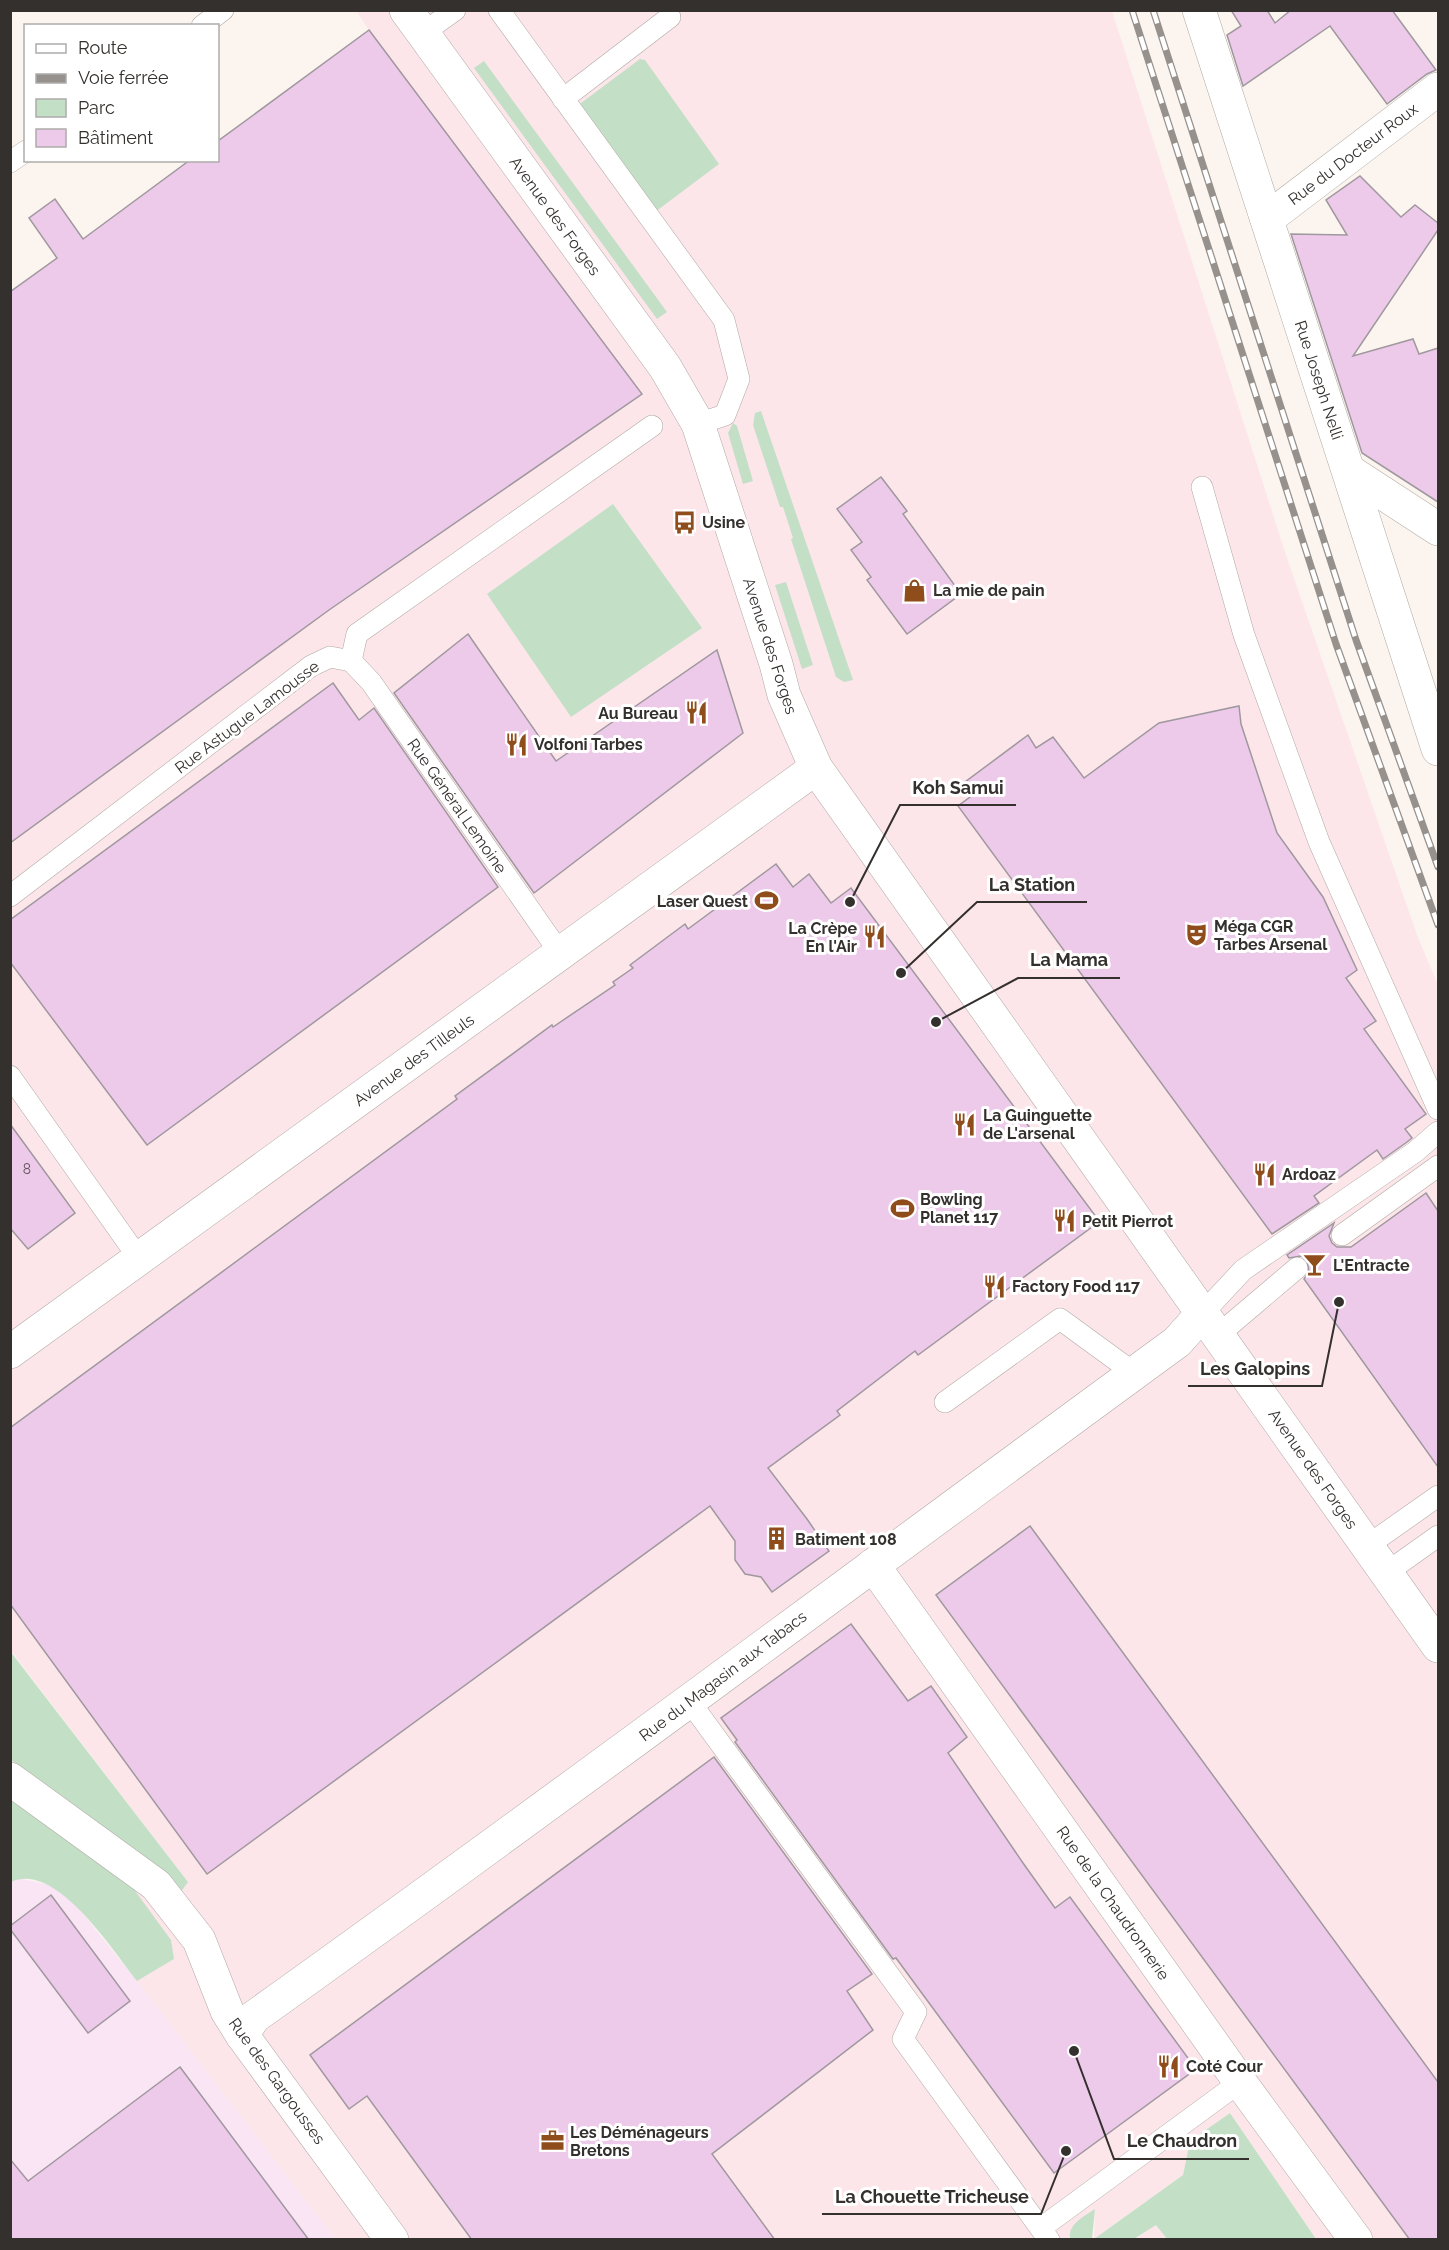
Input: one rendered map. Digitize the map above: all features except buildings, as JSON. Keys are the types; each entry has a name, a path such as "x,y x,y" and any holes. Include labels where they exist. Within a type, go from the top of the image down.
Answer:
{"street":[{"name":"Rue Joseph Nelli","path":"1199,10 1438,749"},
{"name":"Avenue des Forges","path":"415,22 664,367 698,424 784,695 816,768 1438,1646"},
{"name":"Rue du Docteur Roux","path":"1267,219 1438,89"},
{"path":"1349,471 1438,529"},
{"name":"Avenue des Tilleuls","path":"10,1352 816,768"},
{"name":"Rue du Magasin aux Tabacs","path":"242,2035 254,2018 690,1702 1176,1342 1210,1324"},
{"name":"Rue de la Chaudronnerie","path":"873,1565 1240,2082 1356,2240"},
{"name":"Rue des Gargousses","path":"10,1779 156,1885 199,1940 227,2011 242,2035 392,2240"}],"lane":[{"path":"205,24 223,10"},
{"path":"415,22 455,10"},
{"path":"500,10 724,320 739,379 724,415 698,424"},
{"path":"563,99 670,17"},
{"path":"10,162 24,152"},
{"path":"351,661 357,634 651,426"},
{"path":"1202,486 1244,635 1319,842 1438,1109"},
{"name":"Rue Astugue Lamousse","path":"10,896 311,666 330,657 351,661"},
{"name":"Rue Général Lemoine","path":"351,661 371,682 560,953"},
{"path":"10,1076 140,1260"},
{"path":"1210,1324 1243,1270 1415,1152 1438,1132"},
{"path":"1342,1235 1438,1166"},
{"path":"1210,1324 1297,1268"},
{"path":"945,1402 1060,1319 1134,1373"},
{"path":"1367,1546 1438,1496"},
{"path":"1386,1573 1438,1536"},
{"path":"690,1702 916,2012 903,2038 1045,2234 1240,2082"}],"shaded area":[{"path":"356,11 1112,11 1285,552 1417,935 1438,985 1438,2239 1316,2239 1230,2113 1190,2141 1183,2175 1094,2239 1095,2210 1069,2237 1070,2240 335,2239 137,1981 174,1959 130,1884 11,1800 10,1760 153,1866 188,1882 11,1651 11,843 369,30"},
{"path":"18,1878 50,1885 73,1901 335,2239 11,2239 10,1882"},
{"path":"1156,2224 1167,2239 1134,2240"}],"green space":[{"path":"640,59 645,60 719,164 655,212 577,106"},
{"path":"484,61 667,312 657,319 474,68"},
{"path":"761,411 853,680 844,682 836,677 791,539 793,538 783,507 780,507 753,425 755,413"},
{"path":"733,423 737,426 753,481 743,484 728,433"},
{"path":"613,504 702,628 571,717 487,594"},
{"path":"786,582 813,665 802,669 775,585"},
{"path":"10,1651 188,1882 180,1893 153,1866 11,1760"},
{"path":"10,1800 130,1884 171,1940 174,1959 137,1981 82,1912 64,1896 46,1884 28,1879 11,1882"},
{"path":"1230,2113 1316,2239 1167,2239 1156,2225 1134,2239 1094,2239 1183,2175 1190,2141"},
{"path":"1095,2209 1092,2239 1070,2239 1074,2225"}],"railway":[{"path":"1132,10 1336,644 1438,925"},
{"path":"1153,10 1356,640 1438,867"}],"place":[{"name":"Usine","path":"684,522"},
{"name":"La mie de pain","path":"915,590"},
{"name":"Au Bureau","path":"696,713"},
{"name":"Volfoni Tarbes","path":"516,744"},
{"name":"Laser Quest","path":"766,901"},
{"name":"Koh Samui","path":"850,902"},
{"name":"Méga CGR Tarbes Arsenal","path":"1196,935"},
{"name":"La Crèpe En l'Air","path":"875,937"},
{"name":"La Station","path":"901,973"},
{"name":"La Mama","path":"936,1022"},
{"name":"La Guinguette de L'arsenal","path":"965,1124"},
{"name":"Ardoaz","path":"1264,1174"},
{"name":"Bowling Planet 117","path":"902,1208"},
{"name":"Petit Pierrot","path":"1064,1221"},
{"name":"L'Entracte","path":"1315,1265"},
{"name":"Factory Food 117","path":"994,1286"},
{"name":"Les Galopins","path":"1339,1302"},
{"name":"Batiment 108","path":"777,1539"},
{"name":"Le Chaudron","path":"1074,2051"},
{"name":"Coté Cour","path":"1168,2066"},
{"name":"Les Déménageurs Bretons","path":"552,2141"},
{"name":"La Chouette Tricheuse","path":"1066,2151"}]}
